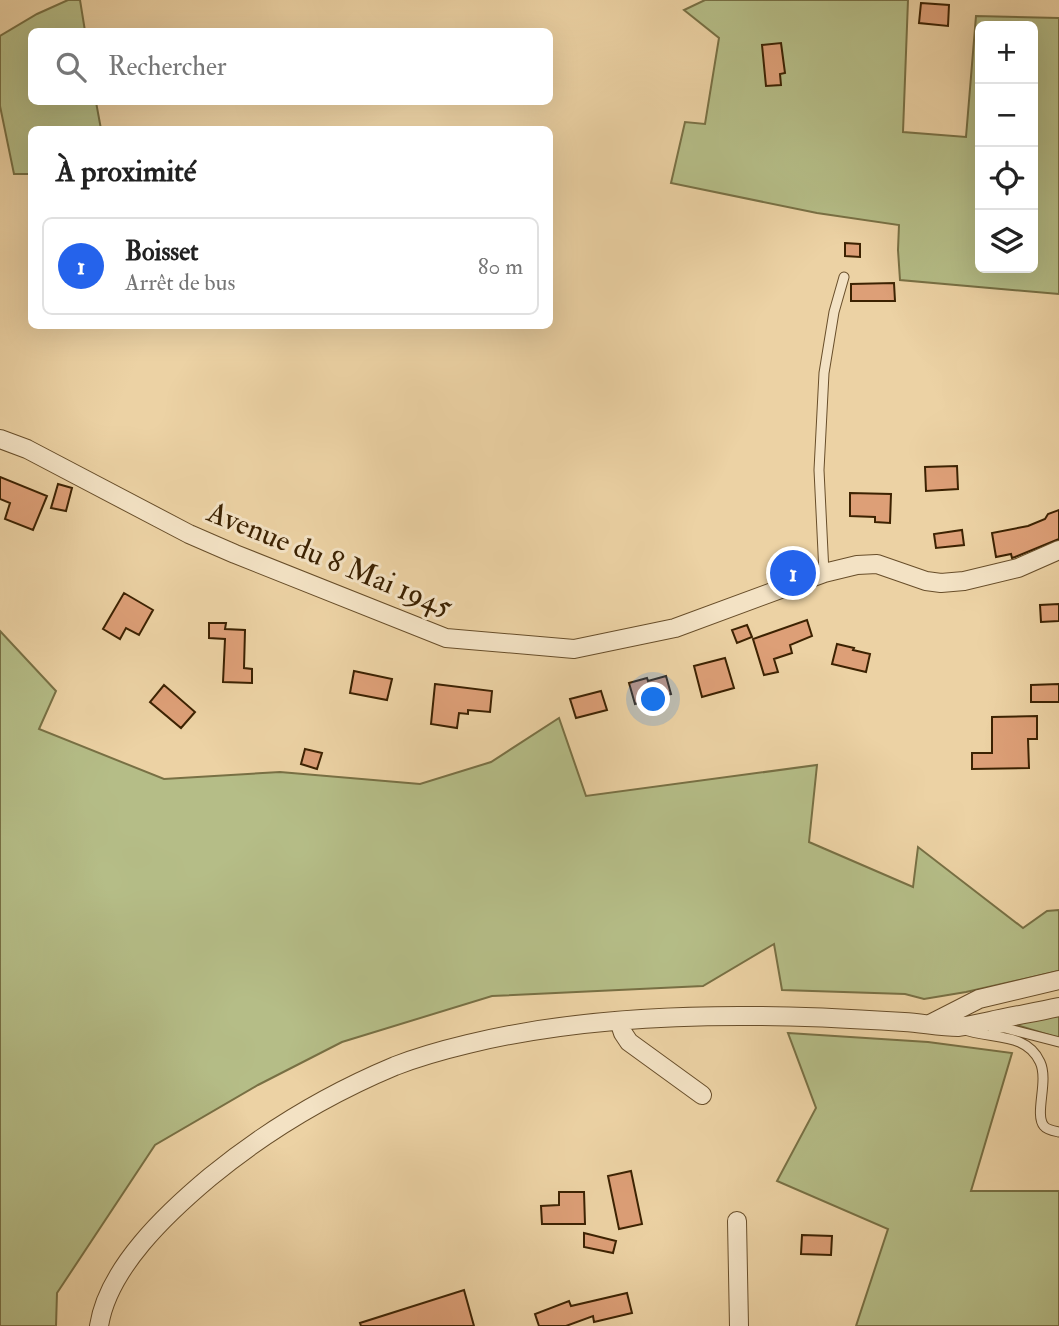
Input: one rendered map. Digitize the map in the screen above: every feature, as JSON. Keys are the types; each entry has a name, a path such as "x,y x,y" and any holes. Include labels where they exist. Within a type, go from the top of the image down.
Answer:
{"street":[{"name":"Avenue du 8 Mai 1945","path":"0,439 27,449 189,534 446,638 574,649 675,628 824,573 857,565 877,564 926,581 941,583 964,581 1018,568 1059,550"},
{"path":"930,1024 979,999 1059,980"},
{"path":"99,1326 110,1292 122,1269 149,1236 193,1192 234,1158 281,1125 318,1102 397,1065 510,1034 619,1021 667,1017 758,1016 958,1027 1059,1007"},
{"path":"619,1021 629,1042 702,1095"},
{"path":"737,1221 739,1326"}],"lane":[{"path":"824,573 820,470 824,373 834,312 844,277"},
{"path":"958,1027 1005,1028 1059,1042"},
{"path":"958,1027 974,1034 1022,1042 1034,1051 1044,1074 1040,1116 1044,1126 1055,1131"}],"green space":[{"path":"68,0 80,0 85,28 28,28 28,105 97,105 100,126 28,126 28,174 14,174 0,106 0,36 37,14"},
{"path":"705,0 908,0 903,132 966,137 975,28 975,273 1038,273 1038,21 976,21 976,16 1059,18 1059,294 900,280 899,225 817,213 671,183 685,122 705,124 719,38 684,10"},
{"path":"0,631 56,691 39,729 164,779 280,772 420,784 491,762 559,718 586,796 817,765 809,842 913,887 918,847 1023,928 1047,911 1059,910 1059,971 924,999 905,994 782,990 774,944 703,986 492,996 342,1042 258,1085 155,1145 57,1293 56,1326 0,1326"},
{"path":"1059,1015 1059,1038 1013,1024"},
{"path":"788,1033 928,1042 1012,1053 971,1191 1059,1191 1059,1326 856,1326 888,1229 777,1181 816,1108"}],"building":[{"path":"921,3 949,5 948,26 919,23"},
{"path":"781,43 785,73 780,74 781,85 766,86 762,45"},
{"path":"845,243 860,244 860,257 845,256"},
{"path":"894,283 895,301 851,301 851,284"},
{"path":"957,466 958,489 926,491 925,467"},
{"path":"0,477 47,496 33,530 5,519 10,503 0,499"},
{"path":"58,484 72,488 66,511 51,508"},
{"path":"850,493 891,494 890,523 875,522 875,517 850,516"},
{"path":"1059,510 1059,539 1012,558 1011,554 996,557 992,533 1028,526"},
{"path":"962,530 964,545 936,548 934,534"},
{"path":"124,593 153,610 139,635 126,628 120,639 103,629"},
{"path":"1059,604 1059,621 1041,622 1040,605"},
{"path":"807,620 812,636 790,645 792,653 774,659 778,672 764,675 753,639"},
{"path":"209,623 226,623 225,629 245,630 244,668 252,669 252,683 223,682 225,639 209,638"},
{"path":"747,625 752,637 737,643 732,630"},
{"path":"837,644 870,654 866,672 832,664"},
{"path":"725,658 734,688 702,697 694,666"},
{"path":"354,671 392,679 387,700 350,693"},
{"path":"666,676 671,694 635,704 629,683"},
{"path":"435,684 492,691 490,712 468,710 468,714 459,713 457,728 431,724"},
{"path":"1059,684 1059,702 1031,702 1031,685"},
{"path":"164,685 195,712 181,728 150,702"},
{"path":"601,691 607,710 576,718 570,699"},
{"path":"1037,716 1037,739 1028,739 1029,768 972,769 972,753 992,753 992,717"},
{"path":"305,749 322,753 317,769 301,764"},
{"path":"631,1171 642,1224 619,1229 608,1176"},
{"path":"559,1192 584,1192 585,1224 542,1224 541,1206 559,1205"},
{"path":"584,1233 616,1241 613,1253 584,1247"},
{"path":"802,1235 832,1236 831,1255 801,1254"},
{"path":"464,1290 474,1326 361,1326 360,1323"},
{"path":"627,1293 632,1313 594,1322 593,1316 566,1326 539,1326 535,1314 569,1301 571,1306"}],"place":[{"name":"Boisset","path":"793,573"}]}
